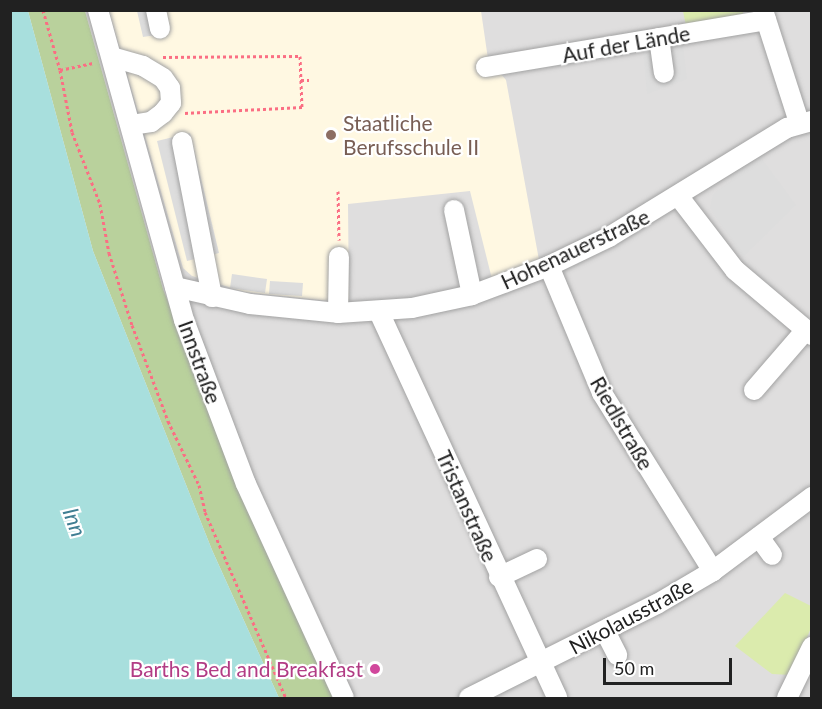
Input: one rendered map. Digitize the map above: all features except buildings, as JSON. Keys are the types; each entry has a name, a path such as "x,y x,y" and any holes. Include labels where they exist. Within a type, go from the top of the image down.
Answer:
{"street":[{"name":"Innstraße","path":"98,10 104,60 132,125 175,287 246,484 344,699"},
{"name":"Auf der Lände","path":"486,67 659,38 765,15 805,122"},
{"path":"659,38 664,73"},
{"path":"104,60 143,66 164,78 170,88 171,103 151,122 132,125"},
{"name":"Hohenauerstraße","path":"175,287 212,297 297,311 338,313 379,312 472,295 549,266 679,197 805,122"},
{"path":"183,142 212,297"},
{"path":"679,197 735,270 808,333 754,390"},
{"path":"454,210 472,295"},
{"path":"338,313 339,257"},
{"name":"Riedlstraße","path":"549,266 602,393 713,571"},
{"name":"Tristanstraße","path":"379,312 557,699"},
{"name":"Nikolausstraße","path":"469,699 605,632 713,571 812,497"},
{"path":"759,537 772,555"},
{"path":"499,577 537,559"},
{"path":"605,632 617,655"},
{"path":"787,699 812,647"}],"path":[{"path":"43,10 60,70 72,132 100,204 109,253 132,325 168,421 199,485 205,512 286,699"},
{"path":"143,66 154,57 300,56 302,107 180,113"},
{"path":"60,70 104,60"},
{"path":"301,80 309,80"},
{"path":"338,191 339,257"}],"shaded area":[{"path":"85,11 811,11 811,698 336,698 261,538 163,289"},
{"name":"Staatliche Berufsschule II","path":"109,11 481,11 488,59 506,80 539,260 492,279 470,191 348,204 349,303 245,292 192,276 183,268"},
{"path":"137,11 151,11 156,35 143,37"},
{"path":"683,45 687,79 647,94 643,51"},
{"path":"190,133 219,253 187,261 157,141"},
{"path":"759,155 796,205 743,257 710,208 713,194 731,181 729,174"},
{"path":"232,274 267,279 265,293 230,288"},
{"path":"270,281 303,283 302,296 269,294"}],"green space":[{"path":"28,11 85,11 163,289 261,538 336,698 279,698 212,550 93,251"},
{"path":"683,11 744,11 740,18 686,26"},
{"path":"785,593 811,606 811,628 791,675 772,674 735,646"}],"water":[{"name":"Inn","path":"10,11 28,11 93,251 212,550 279,698 11,698"}],"place":[{"name":"Staatliche Berufsschule II","path":"331,135"},
{"name":"Barths Bed and Breakfast","path":"375,669"}]}
